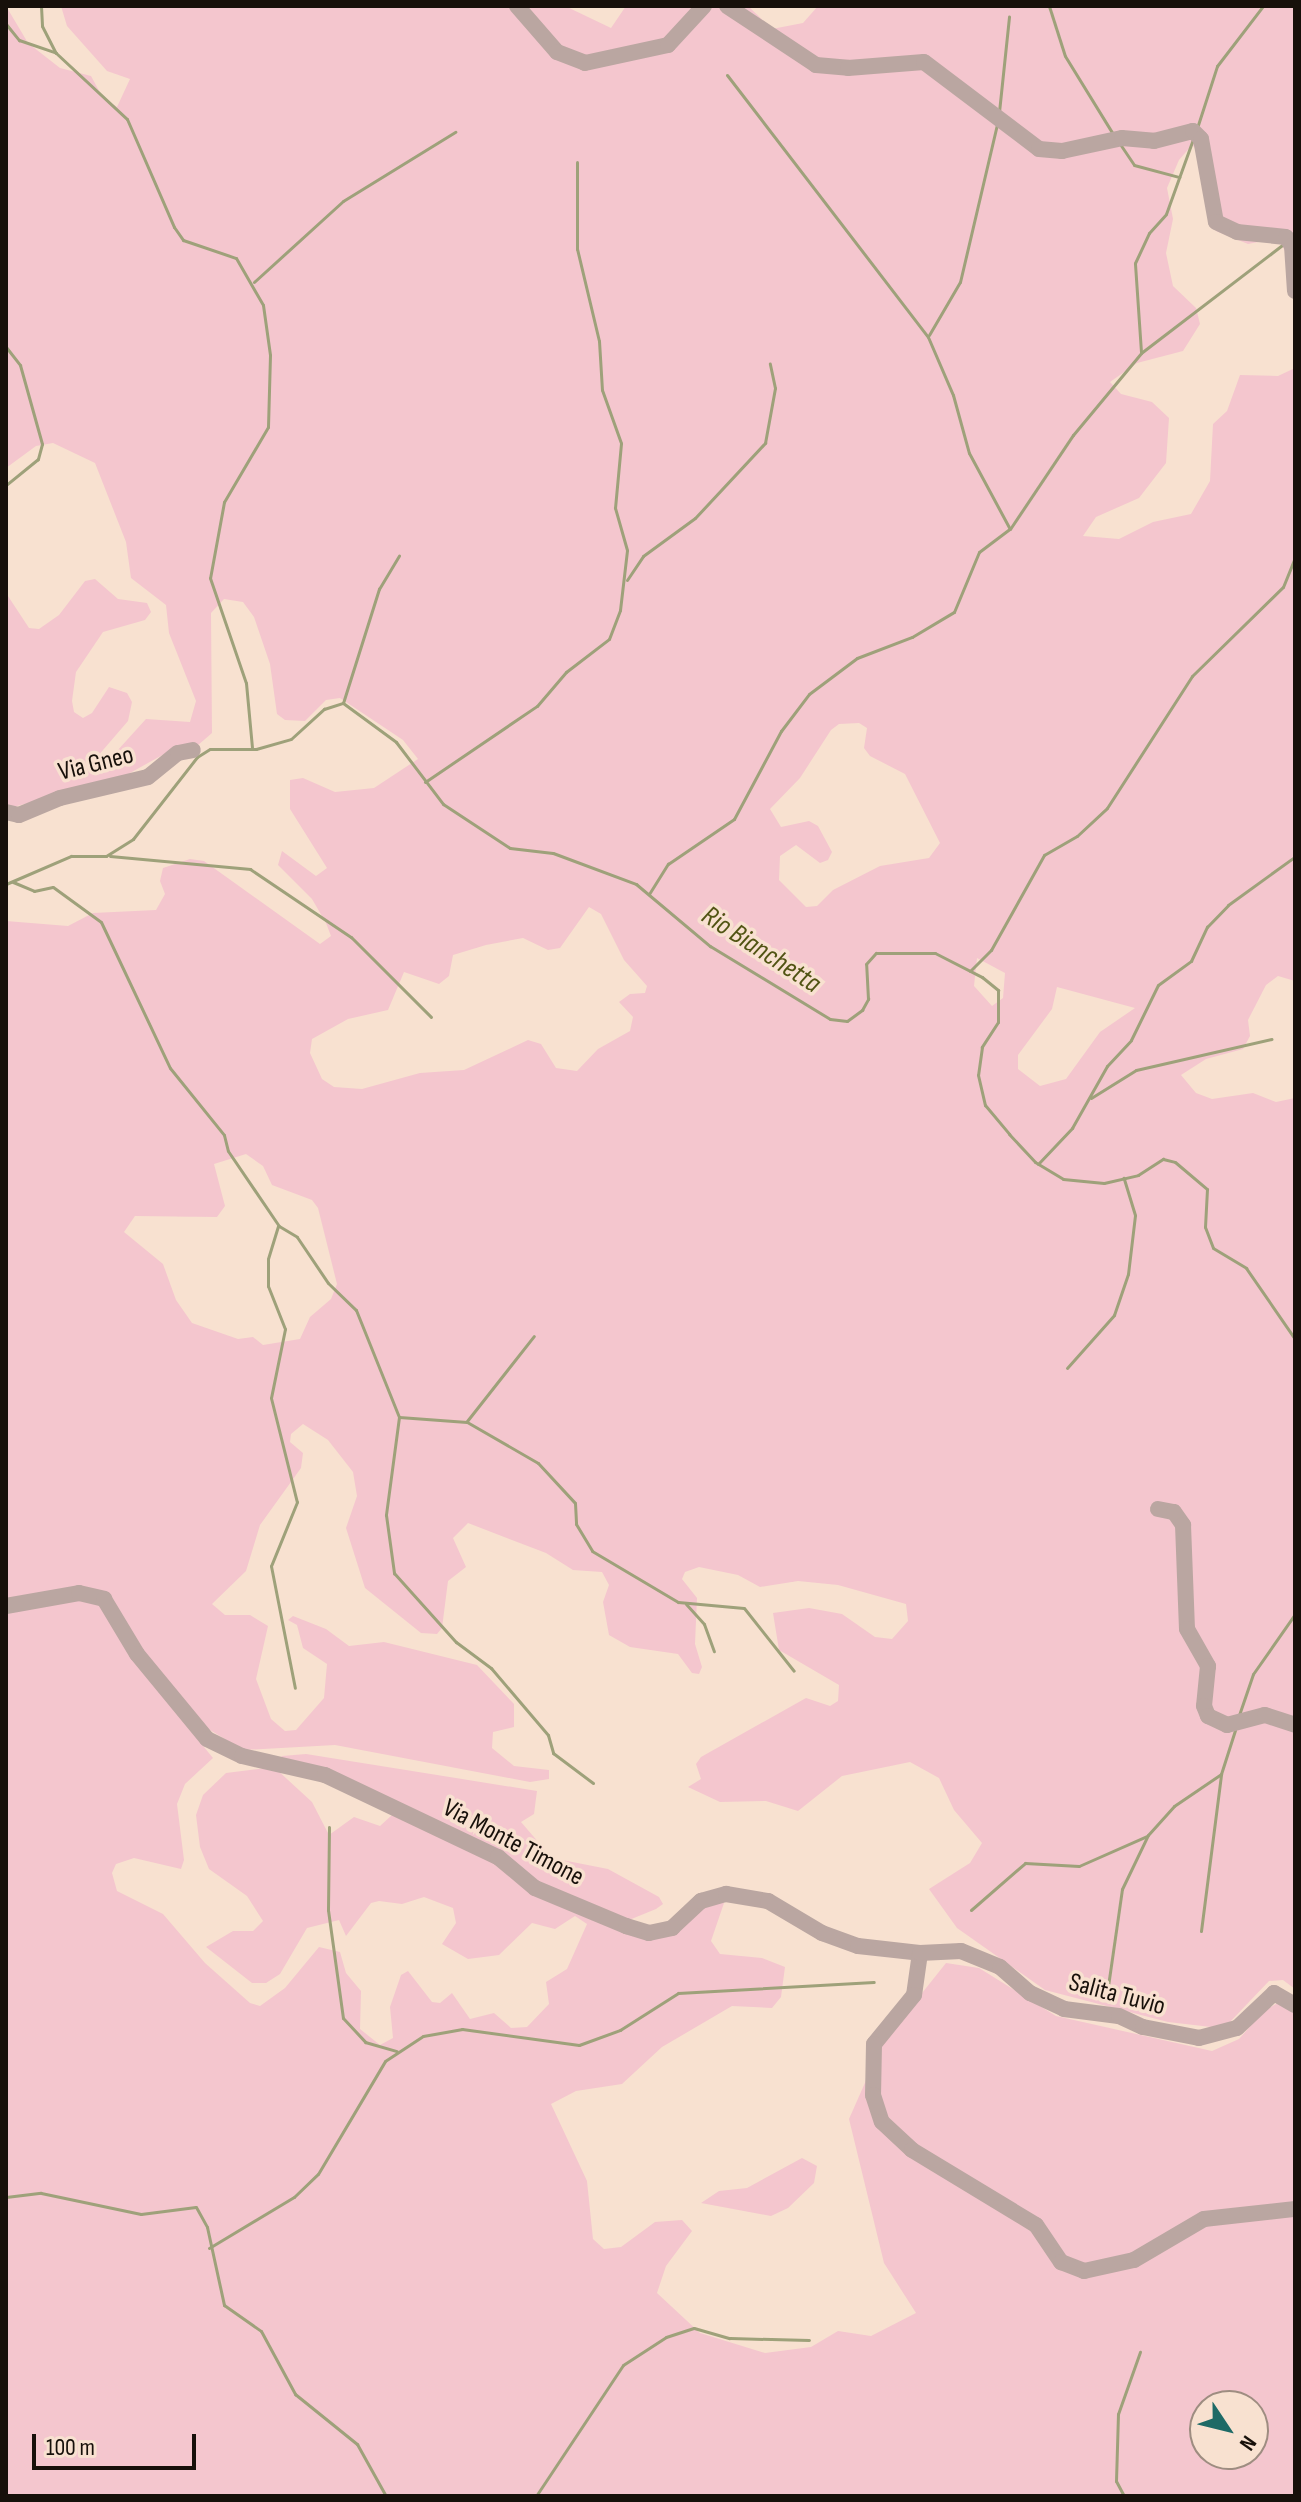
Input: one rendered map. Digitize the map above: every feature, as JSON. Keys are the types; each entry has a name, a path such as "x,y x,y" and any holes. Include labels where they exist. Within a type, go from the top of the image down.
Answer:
{"street":[{"path":"517,6 557,52 585,63 668,45 704,6"},
{"path":"727,6 816,65 848,68 924,62 1039,149 1062,151 1122,138 1154,141 1193,131 1201,139 1216,222 1237,232 1286,237 1292,246 1295,291"},
{"name":"Via Gneo","path":"6,812 19,815 60,798 148,777 171,757 193,750"},
{"path":"1158,1509 1174,1512 1183,1525 1187,1629 1208,1666 1204,1706 1208,1716 1227,1725 1265,1715 1295,1725"},
{"name":"Via Monte Timone","path":"6,1606 79,1593 104,1599 137,1654 207,1739 242,1756 325,1775 498,1857 535,1888 626,1926 649,1933 672,1928 701,1901 726,1894 768,1901 822,1933 858,1946 920,1953"},
{"name":"Salita Tuvio","path":"920,1953 961,1951 1000,1967 1030,1993 1064,2009 1119,2016 1143,2027 1199,2038 1237,2028 1274,1993 1295,2005"},
{"path":"920,1953 914,1995 874,2044 873,2095 882,2122 912,2150 1036,2225 1061,2262 1084,2271 1134,2260 1204,2219 1295,2209"}],"shaded area":[{"path":"6,6 28,43 60,68 91,76 103,98 117,107 130,79 107,71 67,26 61,6 565,6 611,28 626,6 748,6 772,29 803,23 818,6 1295,6 1295,307 1286,253 1278,238 1248,244 1216,231 1208,215 1200,153 1192,145 1179,160 1167,188 1173,219 1166,253 1173,286 1196,308 1200,324 1183,351 1137,363 1110,382 1121,394 1152,402 1169,418 1166,463 1139,498 1096,517 1083,536 1119,539 1153,522 1191,514 1210,481 1213,424 1227,411 1240,375 1278,376 1295,368 1295,981 1278,976 1266,985 1248,1020 1250,1036 1243,1049 1206,1059 1181,1075 1196,1093 1212,1099 1253,1093 1276,1102 1295,1098 1295,1989 1283,1980 1269,1981 1229,2023 1211,2027 1168,2022 1045,1990 957,1928 929,1889 970,1863 982,1843 954,1810 939,1778 910,1762 842,1776 798,1811 766,1801 720,1802 688,1787 701,1779 696,1764 701,1757 806,1698 830,1706 838,1701 839,1685 779,1650 773,1613 809,1608 842,1614 875,1637 892,1639 908,1621 906,1604 838,1585 798,1581 760,1587 738,1575 699,1567 685,1572 682,1579 697,1598 695,1644 702,1667 699,1674 692,1673 678,1654 630,1647 609,1635 603,1602 609,1585 602,1572 573,1570 546,1553 468,1523 453,1538 466,1567 448,1581 442,1628 437,1634 421,1633 365,1588 346,1528 357,1496 353,1472 328,1440 303,1424 291,1434 290,1442 303,1453 301,1468 260,1525 246,1571 212,1604 225,1615 250,1615 268,1626 256,1679 271,1719 285,1731 296,1730 324,1698 327,1664 303,1648 297,1625 288,1620 293,1616 326,1629 349,1646 384,1642 477,1665 514,1704 514,1727 493,1732 492,1748 514,1766 549,1770 549,1779 530,1782 335,1745 243,1750 205,1727 186,1725 213,1758 185,1784 177,1804 184,1860 181,1869 134,1858 116,1864 112,1873 117,1891 163,1914 205,1963 250,2003 260,2006 285,1988 319,1947 340,1952 346,1973 361,1991 360,2029 380,2045 393,2038 390,2007 401,1975 408,1971 432,2002 440,2003 452,1993 470,2019 494,2013 511,2028 527,2027 549,2004 546,1982 567,1969 587,1924 575,1916 555,1929 532,1923 499,1955 468,1959 442,1944 456,1923 453,1908 424,1897 402,1904 379,1901 371,1903 346,1936 339,1920 307,1928 280,1974 266,1983 252,1983 206,1947 233,1931 253,1931 263,1921 247,1896 209,1869 200,1847 196,1815 203,1795 226,1773 275,1767 282,1756 306,1754 537,1791 534,1814 521,1822 552,1858 608,1869 659,1897 663,1904 629,1920 645,1926 674,1921 694,1897 724,1903 711,1941 720,1954 762,1958 785,1967 781,1997 772,2008 732,2006 662,2047 622,2084 576,2091 551,2104 587,2181 593,2239 604,2249 621,2247 655,2222 682,2220 692,2231 666,2266 657,2293 700,2333 765,2353 811,2347 838,2331 871,2336 916,2313 884,2263 849,2119 883,2042 946,1963 979,1968 1056,2016 1212,2051 1239,2039 1264,2011 1281,2001 1295,2014 1295,2496 6,2496 6,921 68,926 93,913 156,910 165,894 160,881 163,868 190,859 204,861 320,944 331,936 326,923 312,899 278,865 282,851 316,876 327,868 290,809 290,780 303,778 335,792 374,788 418,759 403,740 340,698 326,700 305,721 285,720 277,714 270,664 254,617 243,602 224,599 211,613 212,733 197,746 166,753 121,778 6,809 6,593 29,628 39,629 59,615 85,581 95,579 118,599 147,603 151,612 145,620 103,632 76,672 72,701 74,712 83,718 92,713 109,687 127,693 132,702 128,721 97,757 107,762 146,719 190,722 196,701 169,633 166,605 131,578 126,542 95,463 53,443 36,446 6,468","holes":["859,723 867,728 864,748 870,756 905,774 940,843 929,858 880,866 833,890 817,906 806,907 779,880 780,856 796,845 820,863 828,860 832,852 818,826 809,821 781,827 770,809 800,778 831,730 839,724","589,907 601,914 624,960 647,986 645,993 630,994 619,1002 633,1017 630,1031 598,1049 577,1071 556,1068 541,1044 528,1040 464,1070 420,1073 362,1089 334,1087 322,1079 310,1053 312,1039 348,1019 388,1010 404,972 439,984 449,976 453,955 486,945 523,938 548,950 560,948","977,958 1005,973 1003,998 992,1006 974,986","1057,987 1135,1008 1100,1032 1066,1079 1040,1086 1018,1069 1018,1055 1052,1009","246,1154 263,1166 272,1185 312,1200 318,1208 337,1284 331,1299 310,1317 300,1339 263,1345 253,1337 238,1339 192,1323 176,1300 163,1264 124,1232 135,1216 217,1217 225,1206 214,1164","275,1768 332,1782 392,1815 380,1826 354,1817 329,1835 312,1802"]},
{"path":"802,2158 817,2166 814,2183 788,2208 771,2216 701,2203 719,2191 747,2188"}],"waterway":[{"path":"41,6 42,26 56,53 127,119 174,227 183,240 236,258 263,305 270,355 268,427 224,502 210,578 246,683 252,748"},
{"path":"1049,6 1065,56 1113,134"},
{"path":"1197,128 1217,66 1263,6"},
{"path":"999,112 1009,17"},
{"path":"6,24 19,40 56,53"},
{"path":"727,75 928,337 953,395 969,453 1010,529"},
{"path":"929,335 960,282 997,124"},
{"path":"254,282 343,201 455,132"},
{"path":"1141,352 1135,263 1149,233 1166,214 1193,139"},
{"path":"1120,144 1134,165 1179,177"},
{"path":"425,782 537,706 566,672 609,639 620,610 627,550 615,508 621,443 602,390 599,341 577,249 577,162"},
{"path":"649,894 668,864 734,819 781,731 809,694 857,658 912,637 954,612 979,552 1010,529 1073,435 1141,353 1285,243"},
{"path":"6,347 20,365 42,444 38,459 6,485"},
{"path":"627,580 643,556 695,518 765,443 775,388 770,364"},
{"path":"343,703 379,589 399,556"},
{"path":"970,971 991,950 1044,855 1077,836 1107,808 1192,676 1283,587 1295,557"},
{"name":"Rio Bianchetta","path":"6,884 71,856 106,856 133,839 197,757 210,749 256,749 291,739 324,709 343,703 396,742 443,804 510,848 553,853 636,884 710,946 830,1019 847,1021 862,1010 868,999 866,964 876,953 935,953 982,977 998,990 998,1022 982,1047 978,1075 985,1105 1009,1134 1035,1162 1063,1179 1104,1183 1138,1175 1163,1159 1175,1162 1207,1189 1205,1227 1213,1248 1246,1268 1295,1339"},
{"path":"110,856 250,869 351,937 431,1017"},
{"path":"1038,1164 1072,1128 1107,1066 1131,1040 1158,985 1191,961 1207,927 1228,905 1293,858"},
{"path":"13,882 34,891 53,887 101,922 170,1068 224,1135 228,1151 279,1226 297,1237 328,1283 356,1310 399,1417 386,1515 394,1573 456,1642 491,1668 548,1735 553,1753 593,1783"},
{"path":"1091,1098 1136,1070 1271,1039"},
{"path":"1067,1368 1114,1315 1128,1274 1135,1215 1124,1178"},
{"path":"278,1226 268,1259 268,1286 285,1329 271,1398 297,1502 271,1566 295,1688"},
{"path":"467,1421 534,1336"},
{"path":"399,1417 467,1422 538,1463 575,1503 576,1524 592,1551 678,1602 744,1608 794,1671"},
{"path":"686,1604 704,1624 714,1651"},
{"path":"1239,1715 1253,1674 1295,1614"},
{"path":"1201,1931 1221,1774 1235,1730"},
{"path":"1106,2000 1122,1889 1148,1835 1174,1806 1221,1774"},
{"path":"329,1827 328,1910 343,2018 365,2042 397,2051"},
{"path":"971,1910 1025,1863 1079,1866 1147,1836"},
{"path":"209,2248 294,2197 318,2174 385,2061 423,2036 462,2029 579,2045 620,2030 678,1993 874,1982"},
{"path":"6,2197 41,2193 141,2214 196,2207 207,2227 224,2305 261,2331 295,2394 357,2444 386,2496"},
{"path":"536,2496 623,2365 666,2337 694,2328 730,2338 809,2340"},
{"path":"1124,2496 1116,2481 1118,2414 1140,2352"}]}
